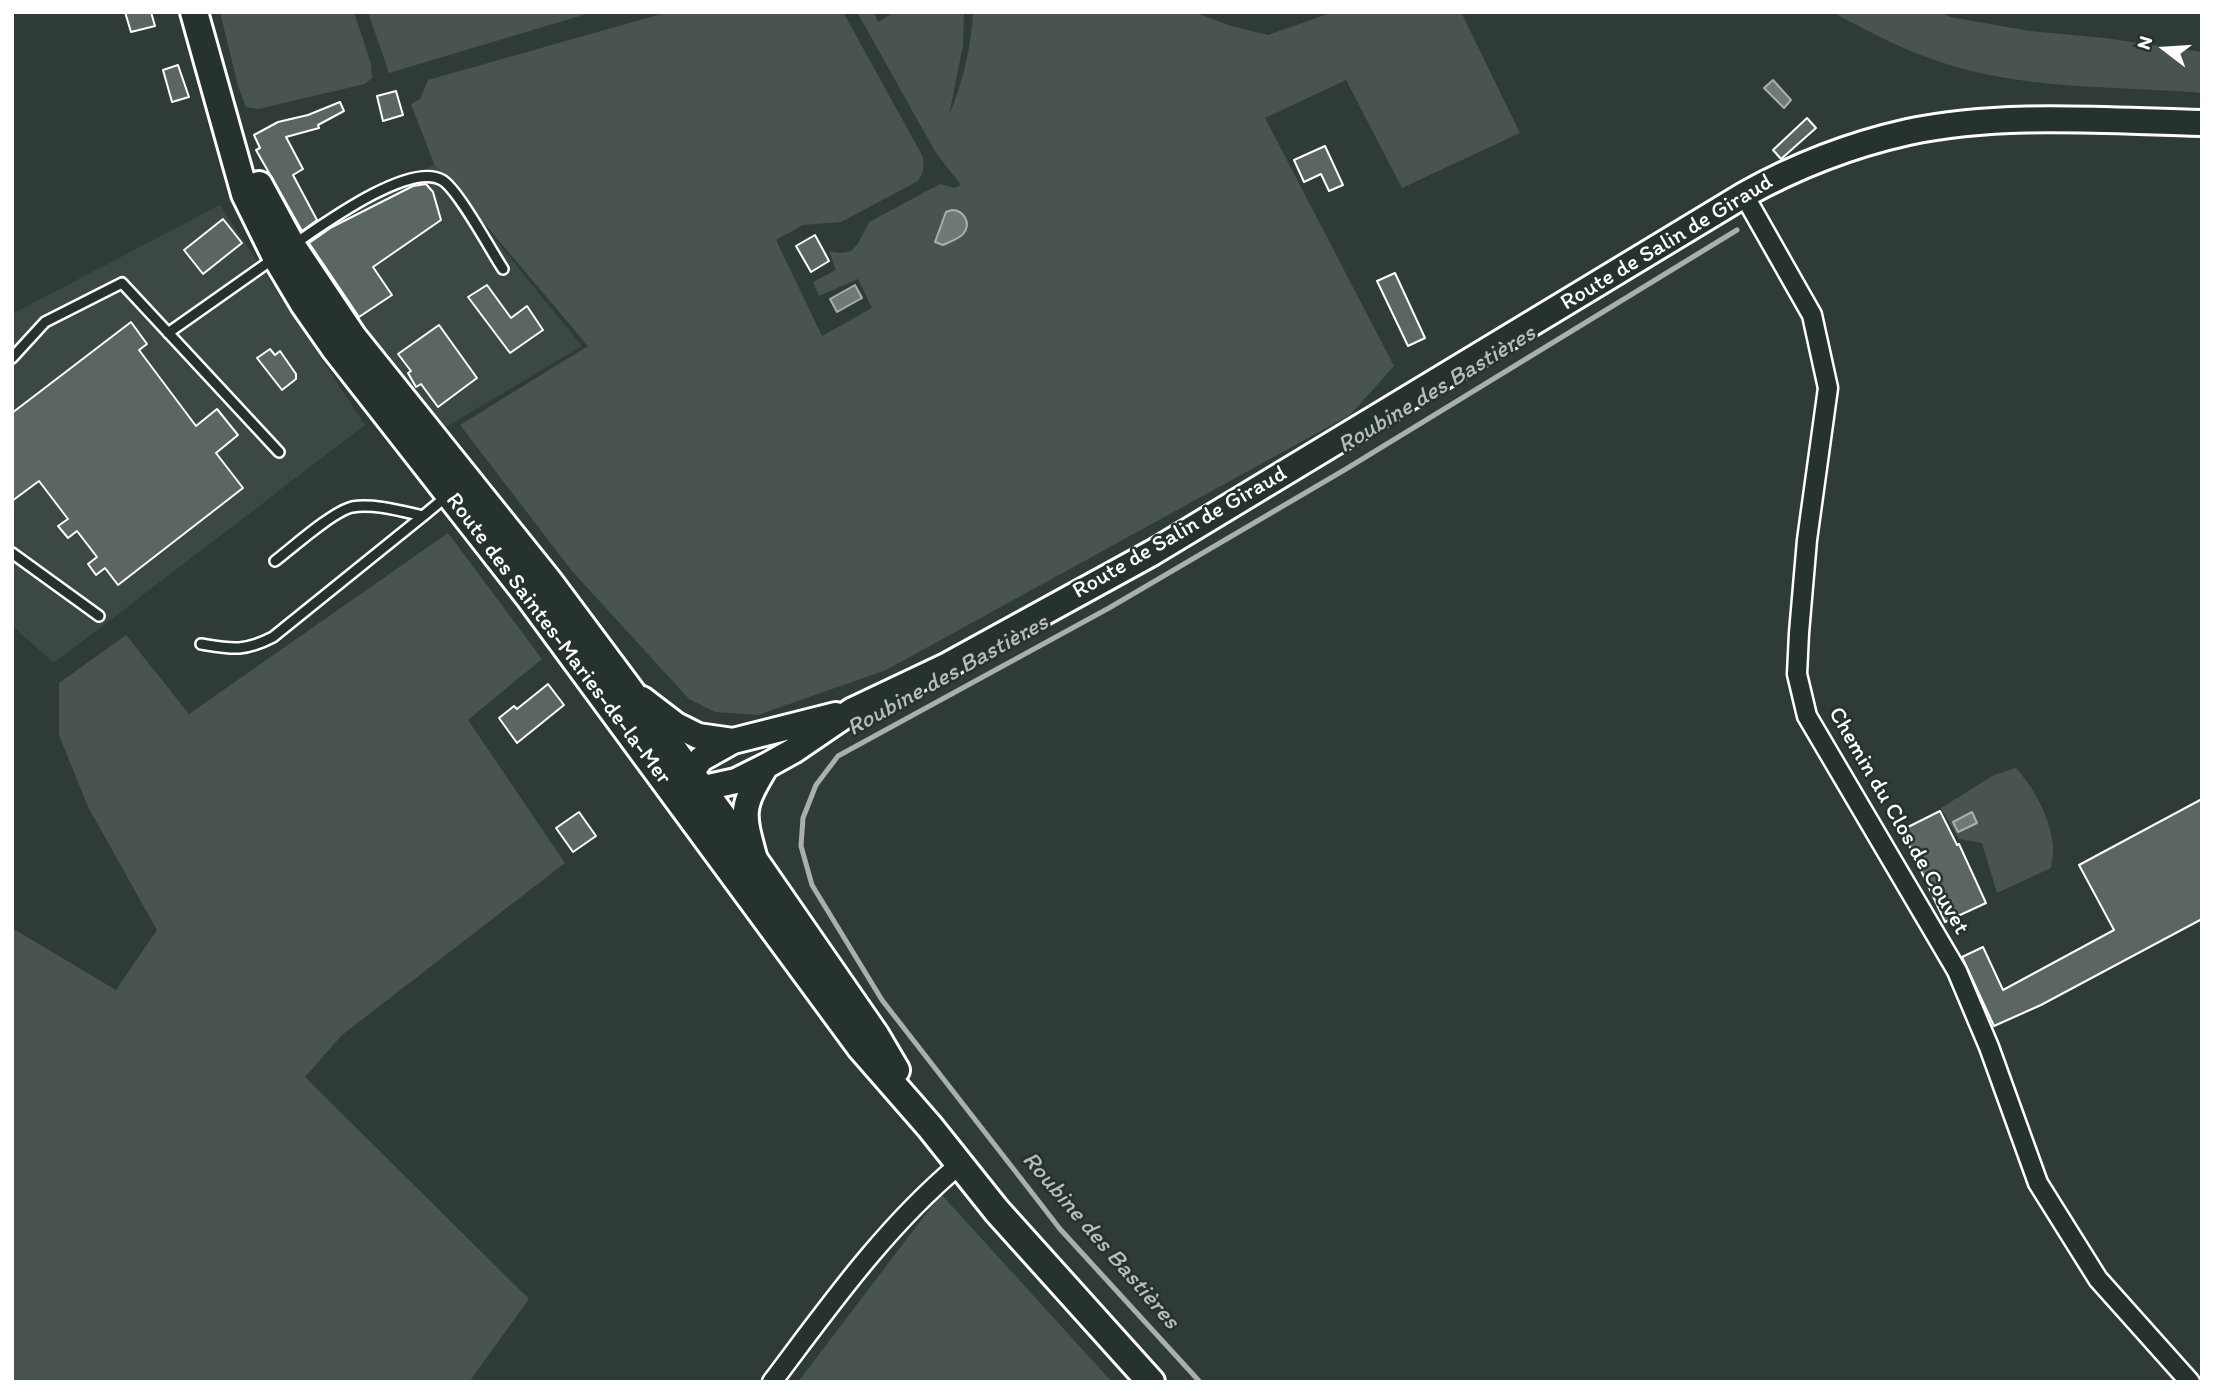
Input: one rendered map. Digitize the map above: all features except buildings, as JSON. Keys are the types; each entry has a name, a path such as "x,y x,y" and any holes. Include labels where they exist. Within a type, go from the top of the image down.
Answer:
{"main road":[{"name":"Route des Saintes-Maries-de-la-Mer","path":"194,12 228,129 284,252 320,292 344,344 458,487 550,583 675,794 861,1048 930,1127 997,1211 1150,1382"},
{"name":"Route de Salin de Giraud","path":"675,794 697,781 736,781 766,766 853,710 948,665 1152,553 1744,195 1809,162 1860,144 1953,125 2088,120 2202,123"},
{"name":"Route des Saintes-Maries-de-la-Mer","path":"619,696 697,781 755,861 876,1036 930,1127"},
{"name":"Route de Salin de Giraud","path":"619,696 698,736 733,741"},
{"name":"Route de Salin de Giraud","path":"697,781 709,753 733,741 853,710"},
{"path":"755,861 745,810 749,794 766,766"}],"street":[{"name":"Chemin du Clos de Couvet","path":"1744,195 1812,315 1828,388 1807,540 1799,633 1797,674 1807,716 1957,971 1989,1047 2038,1183 2098,1279 2190,1382"},
{"path":"772,1382 884,1237 959,1165"}],"lane":[{"path":"168,333 346,208 406,180 424,176 441,179 453,190 503,270"},
{"path":"12,358 46,322 122,283 279,452"},
{"path":"201,644 233,649 254,647 273,637 458,487"},
{"path":"275,561 336,515 350,508 366,507 423,516"},
{"path":"12,553 99,616"}],"shaded area":[{"path":"220,12 354,12 371,64 372,78 365,84 258,109 246,107 238,86"},
{"path":"368,12 593,12 389,73"},
{"path":"668,12 843,12 922,155 922,175 918,181 841,222 803,225 776,240 822,336 872,308 858,279 819,296 813,282 836,270 829,251 851,251 869,222 940,184 954,188 961,185 936,153 857,12 874,12 878,22 895,12 964,12 963,45 949,115 966,65 973,12 1194,12 1231,26 1268,35 1333,12 1461,12 1520,133 1402,188 1346,80 1265,118 1394,366 1350,415 886,670 758,715 715,712 689,699 572,571 460,425 588,346 434,164 411,104 420,99 428,80"},
{"path":"1832,12 1942,12 1950,17 2030,31 2202,52 2202,93 2077,86 1984,74 1922,55"},
{"path":"1773,80 1791,100 1784,108 1764,88"},
{"path":"434,164 582,346 446,427 373,342 302,245"},
{"path":"220,205 365,425 54,663 12,626 12,314"},
{"path":"952,210 963,215 967,222 966,230 943,245 935,242 946,212"},
{"path":"855,285 862,298 837,312 830,299"},
{"path":"448,533 542,659 468,720 565,863 342,1035 305,1077 529,1299 469,1382 12,1382 12,928 116,990 157,930 88,807 59,735 59,683 126,635 189,714"},
{"path":"2016,768 2035,794 2045,814 2053,848 2051,868 1997,893 1982,843 1959,839 1941,808 1994,775"},
{"path":"1972,812 1977,823 1958,832 1953,822"},
{"path":"941,1194 1112,1382 798,1382"}],"waterway":[{"name":"Roubine des Bastières","path":"1200,1382 1060,1229 882,1000 812,885 801,846 803,818 816,785 838,756 1109,608 1346,469 1737,230"}]}
